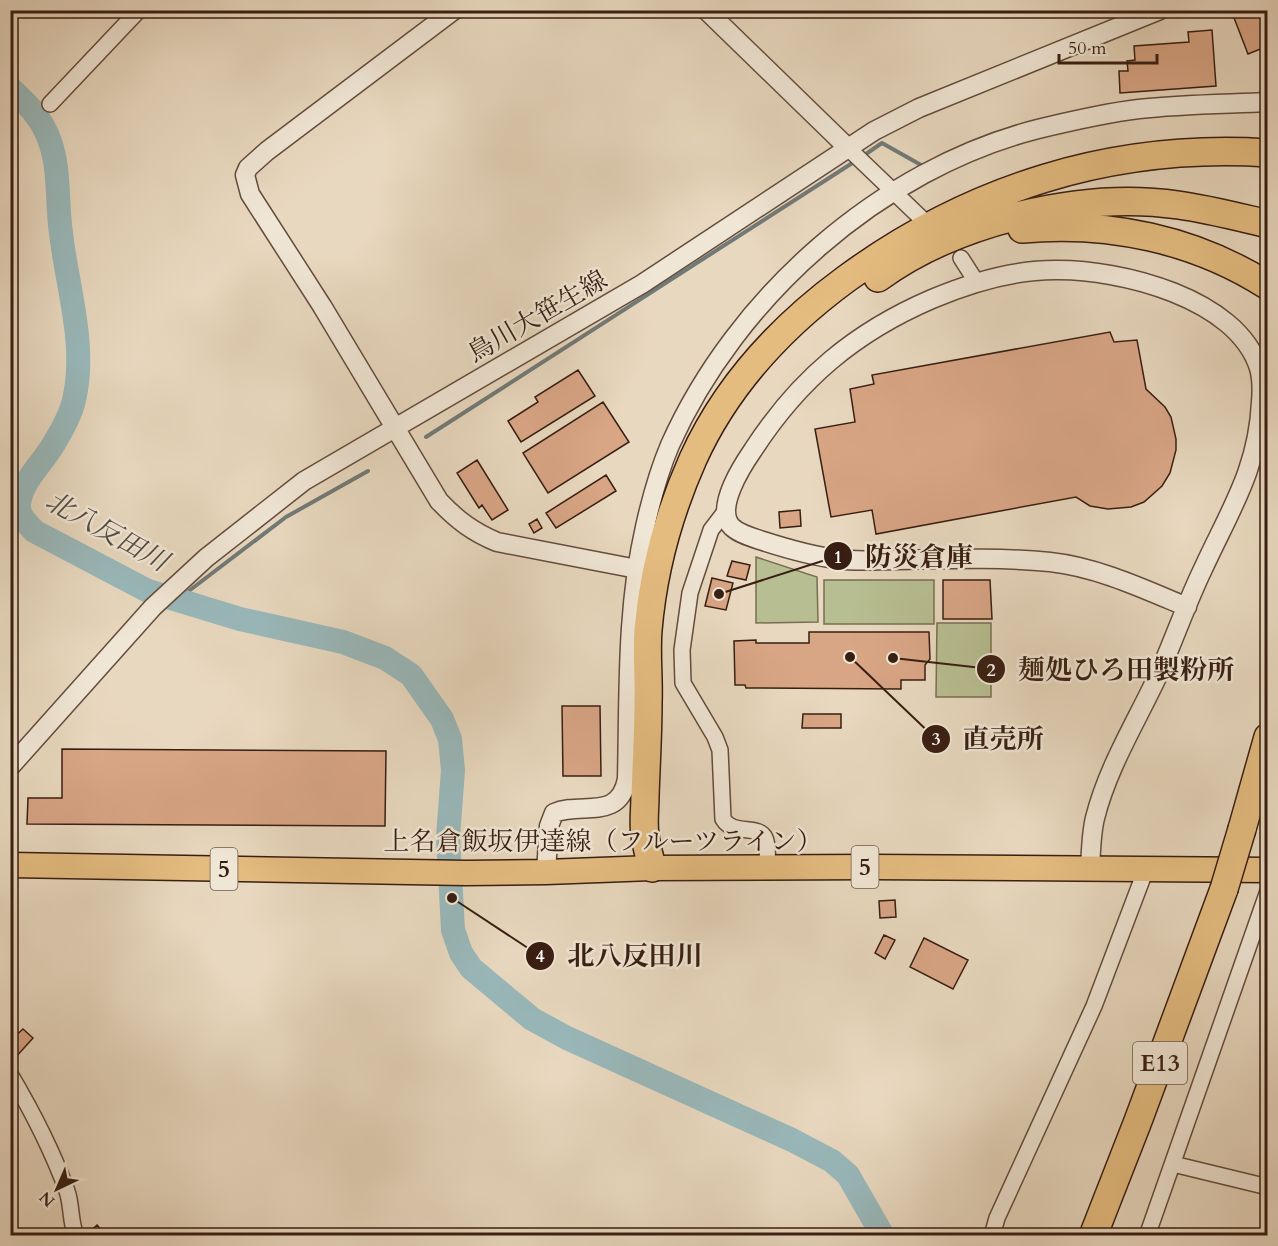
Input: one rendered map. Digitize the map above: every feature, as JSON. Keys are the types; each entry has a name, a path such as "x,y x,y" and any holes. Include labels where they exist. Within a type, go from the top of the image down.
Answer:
{"highway":[{"path":"652,868 644,833 648,629 659,561 676,503 693,458 711,424 746,374 793,322 821,298 875,258 941,219 1017,187 1051,176 1124,159 1166,154 1234,151 1268,153"},
{"path":"875,258 964,218 1045,195 1068,192 1114,188 1157,189 1268,209"},
{"path":"652,868 663,829 663,658 667,611 678,549 706,471 723,436 782,358 831,313 887,271 923,251 959,236 1028,213 1098,203 1177,204 1268,224"},
{"path":"923,251 1015,230 1052,226 1091,228 1130,233 1179,244 1212,256 1268,286"},
{"name":"E13","path":"1093,1236 1224,889 1268,737"}],"main road":[{"name":"上名倉飯坂伊達線（フルーツライン）","path":"10,865 437,873 652,868 1268,870"}],"street":[{"path":"50,104 139,10"},
{"path":"454,10 267,151 248,168 245,175 250,194 322,306 439,501 455,519 476,534 497,542 637,569"},
{"path":"706,10 921,218"},
{"name":"鳥川大笹生線","path":"10,767 153,607 206,558 304,482 642,284 874,130 919,108 1160,10"},
{"path":"546,872 549,826 554,813 603,807 615,801 626,790 629,649 637,569 645,528 669,447 686,413 719,360 760,306 807,256 846,226 894,192 964,155 1037,129 1141,109 1268,102"},
{"path":"961,258 977,283"},
{"path":"1090,869 1094,820 1115,762 1159,673 1187,607 1201,573 1245,483 1254,456 1262,386 1260,370 1246,344 1225,321 1203,307 1157,287 1092,272 1055,270 1026,273 952,290 896,315 864,334 834,357 796,393 765,431 736,478 729,496 727,519 733,529 753,538 809,555 842,560 1007,559 1050,562 1086,569 1148,590 1187,607"},
{"path":"727,509 711,530 690,593 682,650 683,683 715,737 720,750 723,819 732,828 757,831 764,835 767,868"},
{"path":"992,1236 997,1218 1094,1006 1146,869"},
{"path":"1147,1236 1268,891"},
{"path":"10,1074 30,1108 62,1178 71,1204 76,1236"},
{"path":"1173,1164 1268,1187"}],"green space":[{"path":"756,557 817,577 818,622 756,623"},
{"path":"824,580 934,580 934,624 824,624"},
{"path":"937,623 991,623 991,697 936,697"}],"building":[{"path":"1231,10 1268,10 1268,46 1248,54"},
{"path":"1212,30 1216,86 1120,93 1119,71 1128,71 1127,61 1135,60 1134,46 1189,42 1188,32"},
{"path":"1110,332 1114,342 1137,340 1146,389 1165,407 1171,417 1176,439 1176,450 1170,473 1162,486 1144,502 1131,507 1108,509 1090,506 1076,497 876,534 872,510 831,517 815,429 855,422 850,389 874,384 872,375"},
{"path":"578,370 595,396 521,442 508,421 538,402 535,397"},
{"path":"603,402 629,442 548,493 523,453"},
{"path":"477,460 508,510 492,520 482,505 479,508 457,473"},
{"path":"606,475 616,491 556,528 546,513"},
{"path":"800,510 801,526 780,528 779,512"},
{"path":"537,519 542,528 534,533 529,524"},
{"path":"732,561 750,565 746,580 727,576"},
{"path":"712,578 733,583 726,610 705,606"},
{"path":"943,580 990,580 992,619 943,619"},
{"path":"809,632 929,632 930,659 925,665 925,680 901,680 901,689 746,688 745,685 735,685 734,641 809,643"},
{"path":"562,706 600,706 601,776 563,776"},
{"path":"803,714 841,714 841,728 802,728"},
{"path":"62,749 386,751 385,826 27,824 28,798 62,798"},
{"path":"895,900 896,917 880,918 879,901"},
{"path":"884,935 895,940 885,959 875,953"},
{"path":"924,938 968,960 953,989 910,967"},
{"path":"23,1029 33,1038 15,1058 10,1054 10,1041"},
{"path":"97,1225 107,1236 86,1235"}],"waterway":[{"name":"北八反田川","path":"10,88 36,115 44,127 51,146 56,170 64,253 75,316 78,358 74,400 68,417 21,496 19,508 24,519 34,531 148,591 240,619 343,642 385,658 411,675 442,719 450,739 453,770 448,837 453,930 461,953 471,968 532,1019 567,1038 792,1140 832,1161 848,1175 883,1236"},
{"path":"863,156 882,143 921,165"},
{"path":"426,437 857,160"},
{"path":"177,600 286,517 368,471"}],"place":[{"name":"防災倉庫","path":"719,594"},
{"name":"直売所","path":"850,657"},
{"name":"麺処ひろ田製粉所","path":"893,658"},
{"name":"北八反田川","path":"452,898"}]}
